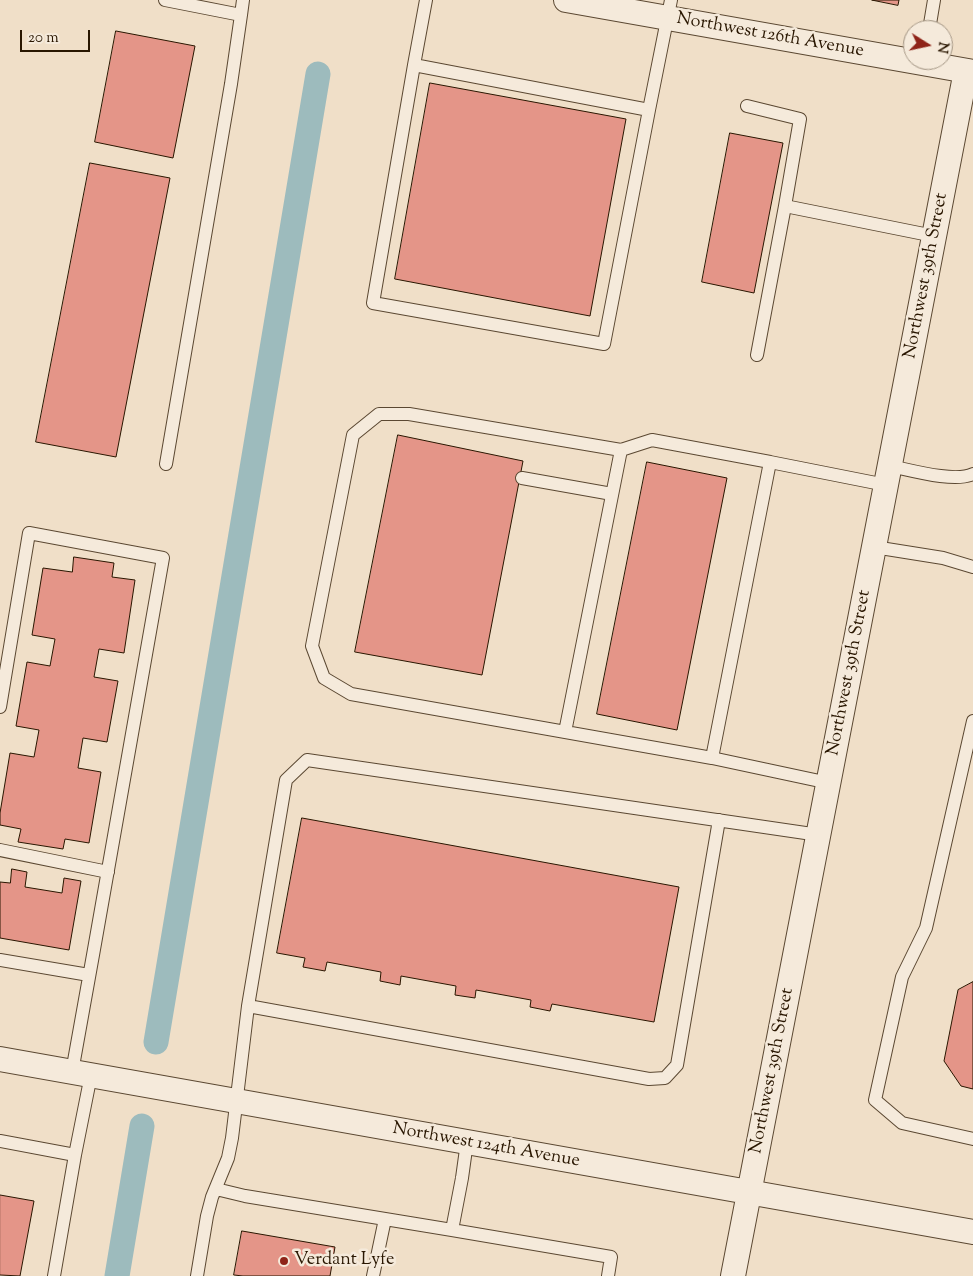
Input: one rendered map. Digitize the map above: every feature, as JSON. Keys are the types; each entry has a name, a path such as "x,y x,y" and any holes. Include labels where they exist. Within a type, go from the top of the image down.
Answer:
{"street":[{"name":"Northwest 126th Avenue","path":"566,0 670,9 903,57"},
{"name":"Northwest 126th Avenue","path":"953,67 970,71"},
{"name":"Northwest 39th Street","path":"733,1276 934,236 970,71"},
{"name":"Northwest 124th Avenue","path":"0,1059 973,1232"}],"lane":[{"path":"165,0 241,15"},
{"path":"166,464 231,84 243,0"},
{"path":"426,0 373,303 604,344 670,9"},
{"path":"931,20 934,0"},
{"path":"414,65 649,110"},
{"path":"747,106 800,119 756,355"},
{"path":"785,206 934,236"},
{"path":"829,784 712,758 351,694 324,678 312,646 353,435 379,414 409,414 621,450 652,440 770,462 888,475 968,476 973,474"},
{"path":"565,732 621,450"},
{"path":"712,758 770,462"},
{"path":"522,478 612,494"},
{"path":"0,707 29,533 162,558 89,975 75,1155 54,1276"},
{"path":"874,547 942,558 973,567"},
{"path":"973,722 926,928 902,977 875,1100 902,1123 973,1139"},
{"path":"196,1276 207,1216 228,1158 237,1102 248,1006 286,780 307,760 819,835"},
{"path":"248,1006 649,1079 665,1078 676,1065 719,820"},
{"path":"0,850 108,872"},
{"path":"0,960 89,975"},
{"path":"0,1141 75,1155"},
{"path":"452,1230 467,1142"},
{"path":"216,1189 245,1196 611,1257 608,1276"},
{"path":"373,1276 385,1218"}],"building":[{"path":"872,0 899,0 898,5"},
{"path":"116,31 195,46 173,158 95,142"},
{"path":"430,83 626,119 590,316 395,279"},
{"path":"730,133 783,143 754,293 702,282"},
{"path":"90,163 170,178 116,457 36,442"},
{"path":"398,435 523,461 482,675 355,652"},
{"path":"647,462 727,478 677,730 597,714"},
{"path":"74,557 114,563 112,577 135,580 124,653 99,649 94,677 118,681 107,742 83,738 78,768 101,772 89,843 65,839 63,849 18,842 21,829 0,825 0,813 10,753 34,757 39,730 16,726 27,662 50,666 55,639 32,635 43,568 72,572"},
{"path":"302,818 679,887 654,1022 552,1004 550,1011 530,1007 531,1000 476,990 475,998 455,995 456,986 401,976 400,985 380,981 381,972 327,962 325,971 303,967 305,958 277,953"},
{"path":"12,869 27,872 25,887 62,893 64,878 81,881 69,950 0,938 0,882 10,883"},
{"path":"973,982 973,1089 961,1086 944,1061 958,990"},
{"path":"0,1195 34,1201 20,1276 0,1275"},
{"path":"242,1231 335,1247 330,1276 234,1275"}],"waterway":[{"path":"156,1042 318,74"},
{"path":"117,1276 142,1126"}],"place":[{"name":"Verdant Lyfe","path":"284,1261"}]}
